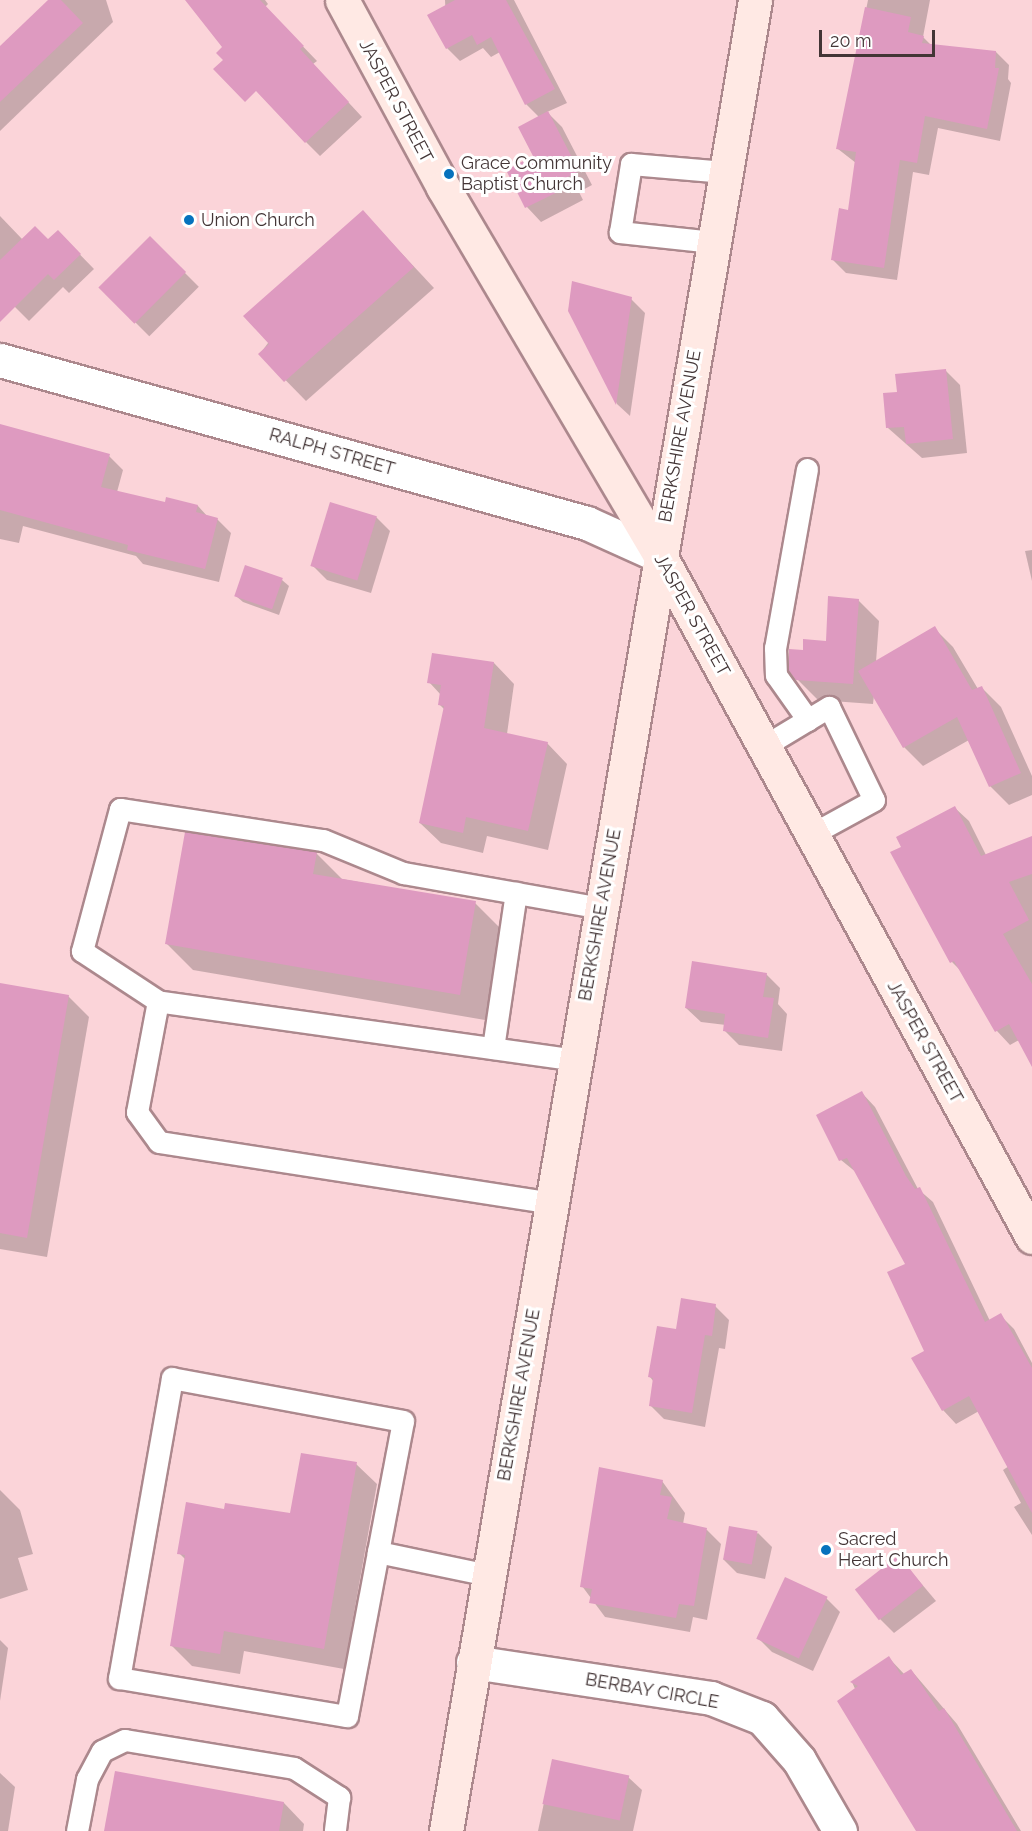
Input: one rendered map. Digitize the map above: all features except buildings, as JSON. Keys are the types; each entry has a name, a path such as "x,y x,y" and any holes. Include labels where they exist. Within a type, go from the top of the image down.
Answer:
{"main road":[{"name":"JASPER STREET","path":"342,0 443,187 660,556 1032,1237"},
{"name":"BERKSHIRE AVENUE","path":"446,1831 755,0"}],"street":[{"name":"RALPH STREET","path":"0,360 587,524 660,556"},
{"name":"BERBAY CIRCLE","path":"473,1662 711,1698 762,1718 800,1760 840,1831"}],"lane":[{"path":"713,242 620,232 631,164 725,172"},
{"path":"807,469 776,648 776,675 808,720"},
{"path":"764,746 829,707 874,800 812,834"},
{"path":"576,1060 158,1001 82,951 120,809 323,840 403,873 601,908"},
{"path":"493,1048 516,893"},
{"path":"158,1001 137,1112 159,1142 551,1203"},
{"path":"172,1378 403,1421 378,1552 347,1716 119,1678 172,1378"},
{"path":"378,1552 488,1575"},
{"path":"77,1831 87,1779 102,1751 125,1740 294,1768 339,1797 335,1831"}],"place":[{"name":"Grace Community Baptist Church","path":"449,174"},
{"name":"Union Church","path":"189,220"},
{"name":"Sacred Heart Church","path":"826,1550"}]}
